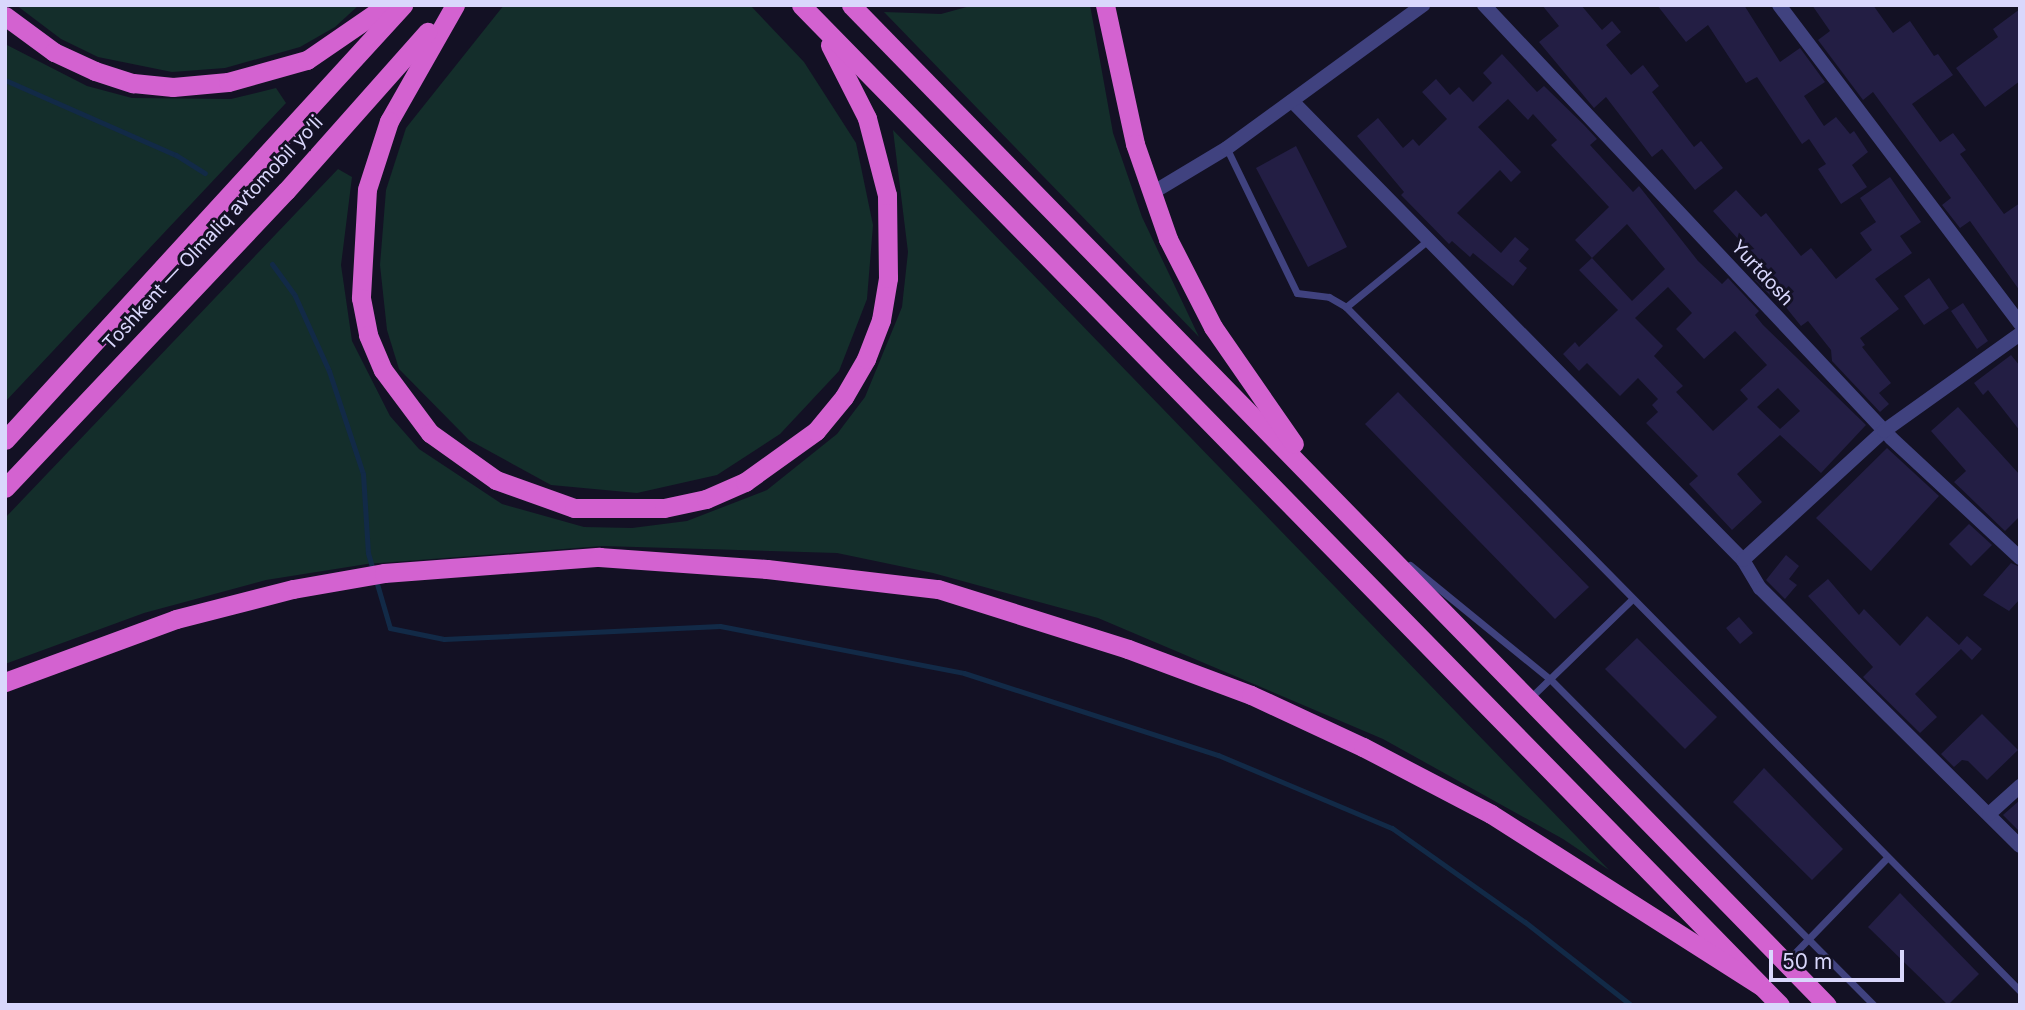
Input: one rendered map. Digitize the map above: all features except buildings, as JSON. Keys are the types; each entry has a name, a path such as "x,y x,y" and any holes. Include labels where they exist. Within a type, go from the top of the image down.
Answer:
{"highway":[{"path":"5,16 54,52 95,71 133,83 173,87 228,82 307,60 387,5"},
{"name":"Toshkent — Olmaliq avtomobil yo‘li","path":"5,440 403,5"},
{"path":"453,5 389,121 367,189 360,298 368,335 404,403 462,458 496,480 533,496 574,508 620,511 706,499 781,460 816,431 844,397 881,320 891,236 880,154 851,82 800,5"},
{"name":"Toshkent — Olmaliq avtomobil yo‘li","path":"5,488 286,191 453,5"},
{"path":"800,5 1780,1005"},
{"path":"851,5 1827,1005"},
{"path":"1105,5 1135,144 1168,239 1213,327 1281,427 1353,519"},
{"path":"5,682 176,619 293,589 384,573 599,557 767,569 938,589 1141,653 1251,695 1363,747 1491,814 1761,986"}],"street":[{"path":"1152,193 1227,148 1423,5"},
{"name":"Yurtdosh","path":"1484,5 1884,431 2020,558"},
{"path":"1779,5 2020,324"},
{"path":"1292,101 1427,242 1744,559 1759,588 2020,846"},
{"path":"1744,559 1884,431 2020,334"},
{"path":"1989,814 2020,786"}],"lane":[{"path":"1227,148 1297,293 1329,297 1346,307 1631,600 2020,991"},
{"path":"1346,307 1427,242"},
{"path":"1353,519 1550,678 1874,1005"},
{"path":"1529,699 1631,600"},
{"path":"1786,962 1887,858"}],"green space":[{"path":"16,5 359,5 335,27 300,47 225,68 172,72 98,57 61,39"},
{"path":"504,5 750,5 804,62 856,143 873,225 867,299 839,371 780,434 717,475 637,493 551,485 469,440 399,369 387,330 380,265 386,190 406,128"},
{"path":"974,5 1090,5 1113,133 1142,217 1199,337 884,12 941,14"},
{"path":"5,44 87,86 132,98 231,99 276,88 286,103 5,402"},
{"path":"893,130 1609,870 1563,839 1383,739 1098,618 933,573 837,553 602,546 367,564 266,580 144,613 5,664 5,518 338,169 352,177 341,265 352,341 390,416 419,449 502,504 584,527 632,528 687,521 767,490 837,434 865,397 902,307 908,252"}],"waterway":[{"path":"5,80 176,155 205,173"},
{"path":"272,264 295,296 329,371 363,474 368,553 390,628 444,639 720,626 964,673 1218,755 1392,828 1525,922 1631,1005"}]}
